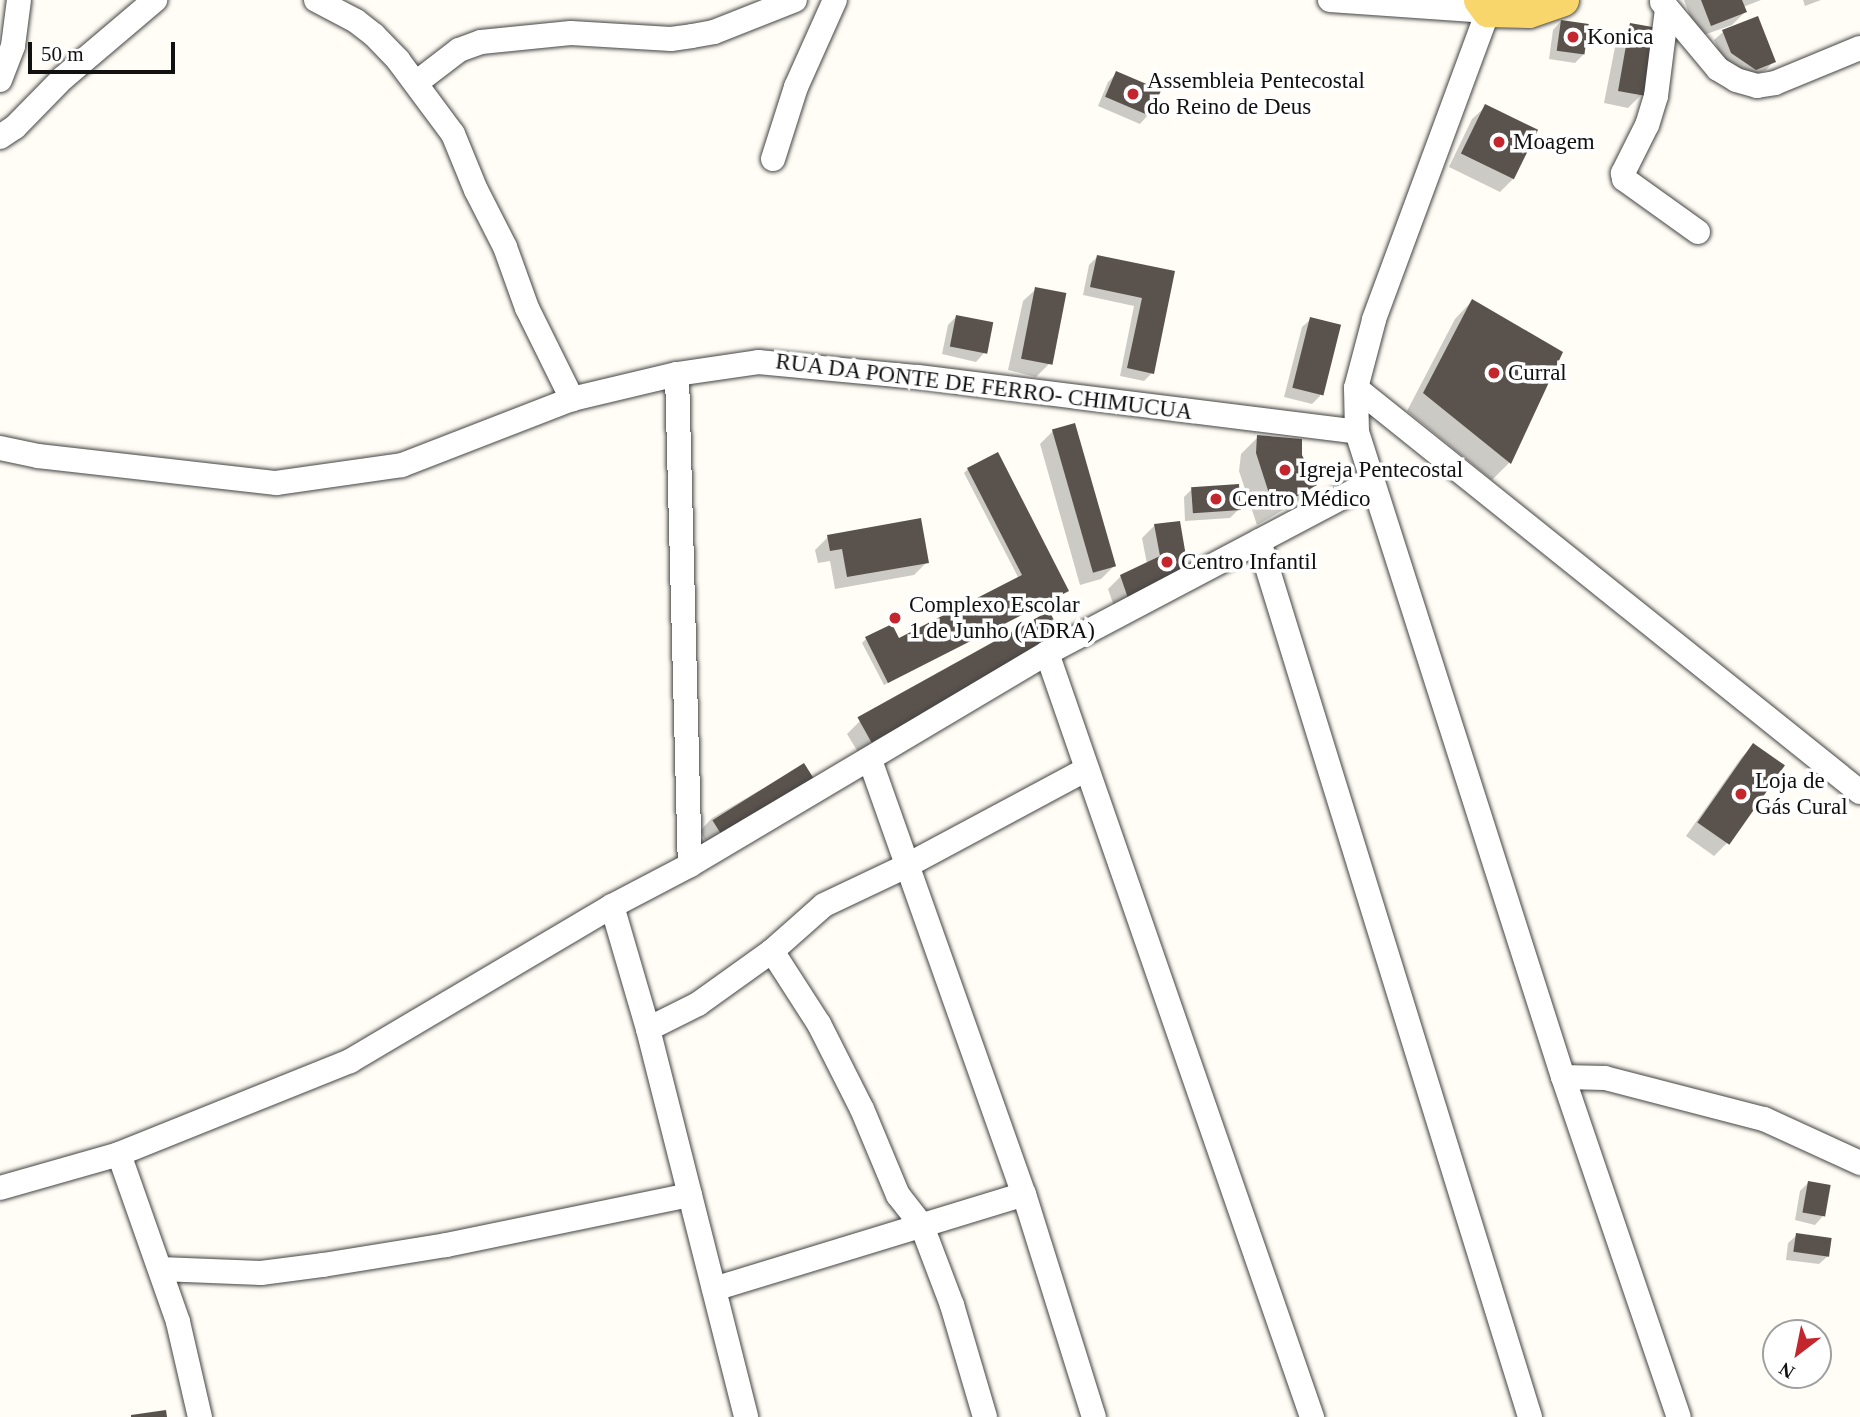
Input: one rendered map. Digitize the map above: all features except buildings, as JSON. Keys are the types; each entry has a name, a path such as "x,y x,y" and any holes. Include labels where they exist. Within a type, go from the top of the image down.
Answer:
{"main road":[{"path":"1484,6 1529,12 1563,0"}],"street":[{"path":"0,80 13,46 19,0"},
{"path":"0,137 15,127 64,78 155,0"},
{"path":"316,0 365,27 416,83 453,134 505,247 542,340 572,399"},
{"path":"416,83 459,50 481,43 571,33 671,39 714,32 794,0"},
{"path":"773,159 796,87 835,0"},
{"path":"1330,0 1484,6 1374,320 1356,388 1357,432 1563,1077 1679,1417"},
{"path":"1664,4 1718,69 1736,80 1757,86 1775,83 1860,48"},
{"path":"1664,4 1656,96 1647,125 1623,173 1629,184 1698,232"},
{"name":"RUA DA PONTE DE FERRO- CHIMUCUA","path":"0,448 38,456 276,483 402,465 572,399 677,374 758,362 931,378 1357,432"},
{"path":"677,374 690,865"},
{"path":"1356,388 1860,792"},
{"path":"0,1188 119,1154 349,1061 612,906 690,865 870,760 1047,653 1372,482"},
{"path":"1259,541 1530,1417"},
{"path":"1047,653 1312,1417"},
{"path":"870,760 1024,1194 1094,1417"},
{"path":"648,1029 698,1004 772,951 824,905 906,866 1087,769"},
{"path":"612,906 648,1029 746,1417"},
{"path":"772,951 819,1024 862,1109 898,1195 922,1226 952,1305 985,1417"},
{"path":"1563,1077 1605,1079 1764,1119 1860,1163"},
{"path":"119,1154 178,1322 200,1417"},
{"path":"714,1289 1024,1194"},
{"path":"160,1269 261,1273 323,1265 446,1245 690,1195"}],"place":[{"name":"Konica","path":"1573,37"},
{"name":"Assembleia Pentecostal do Reino de Deus","path":"1133,94"},
{"name":"Moagem","path":"1499,142"},
{"name":"Curral","path":"1494,373"},
{"name":"Igreja Pentecostal","path":"1285,470"},
{"name":"Centro Médico","path":"1216,499"},
{"name":"Centro Infantil","path":"1167,562"},
{"name":"Complexo Escolar 1 de Junho (ADRA)","path":"895,618"},
{"name":"Loja de Gás Cural","path":"1741,794"}]}
